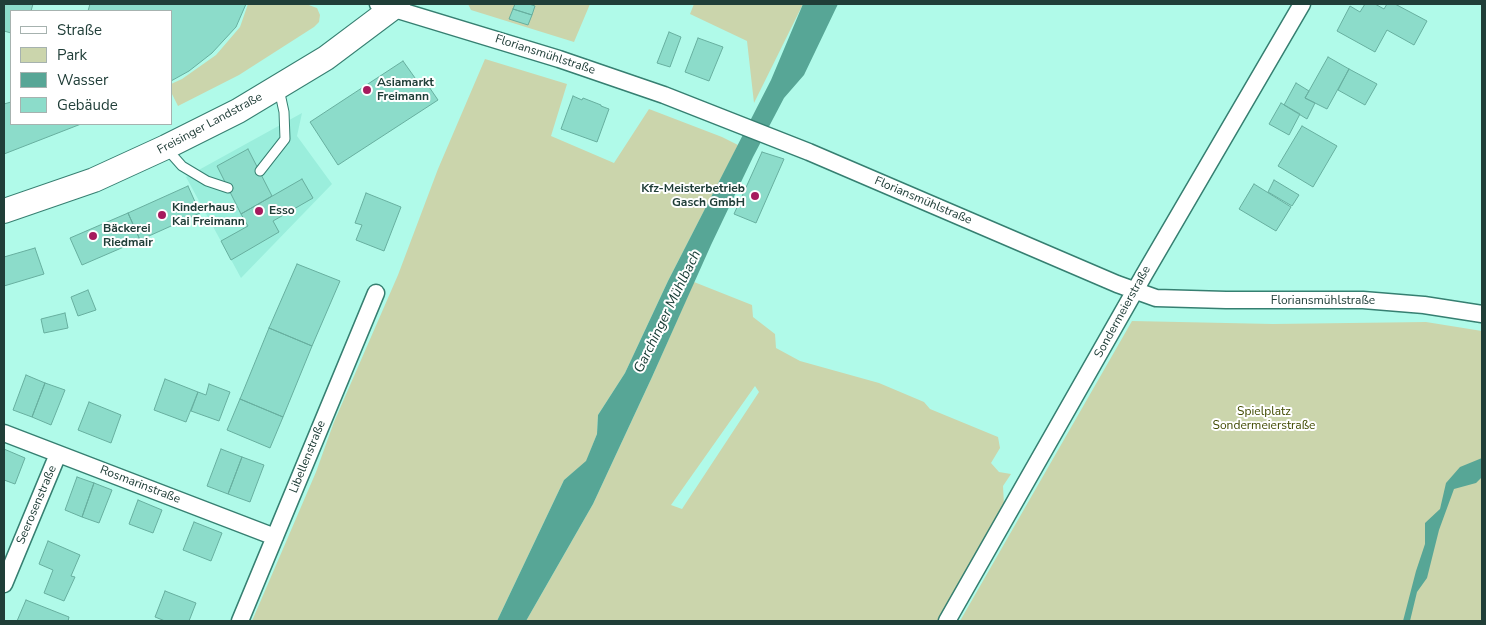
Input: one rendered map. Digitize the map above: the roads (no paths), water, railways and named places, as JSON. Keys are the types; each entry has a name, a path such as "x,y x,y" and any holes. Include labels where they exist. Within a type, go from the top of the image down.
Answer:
{"main road":[{"name":"Freisinger Landstraße","path":"4,210 94,180 166,148 238,112 326,58 390,5"}],"street":[{"name":"Sondermeierstraße","path":"947,621 1134,291 1302,4"},
{"name":"Floriansmühlstraße","path":"390,5 664,95 742,125 1134,291 1156,298 1363,300 1424,305 1482,314"},
{"name":"Libellenstraße","path":"240,621 376,293"},
{"name":"Rosmarinstraße","path":"4,433 275,538"},
{"name":"Seerosenstraße","path":"4,584 58,454"}],"lane":[{"path":"260,171 285,139 284,112 279,87"},
{"path":"166,148 182,166 207,181 228,188"}],"water":[{"name":"Garchinger Mühlbach","path":"803,4 838,4 804,75 784,98 753,157 593,504 526,621 497,621 564,480 586,461 597,434 598,415 625,373 668,281 771,80"},
{"path":"1482,458 1482,477 1476,483 1454,489 1439,530 1427,578 1417,592 1410,621 1403,621 1425,544 1425,523 1440,509 1446,483 1460,467"}],"place":[{"name":"Asiamarkt Freimann","path":"367,90"},
{"name":"Kfz-Meisterbetrieb Gasch GmbH","path":"755,196"},
{"name":"Esso","path":"259,211"},
{"name":"Kinderhaus Kai Freimann","path":"162,215"},
{"name":"Bäckerei Riedmair","path":"93,236"}],"park label":[{"name":"Spielplatz Sondermeierstraße","path":"1264,419"}]}
